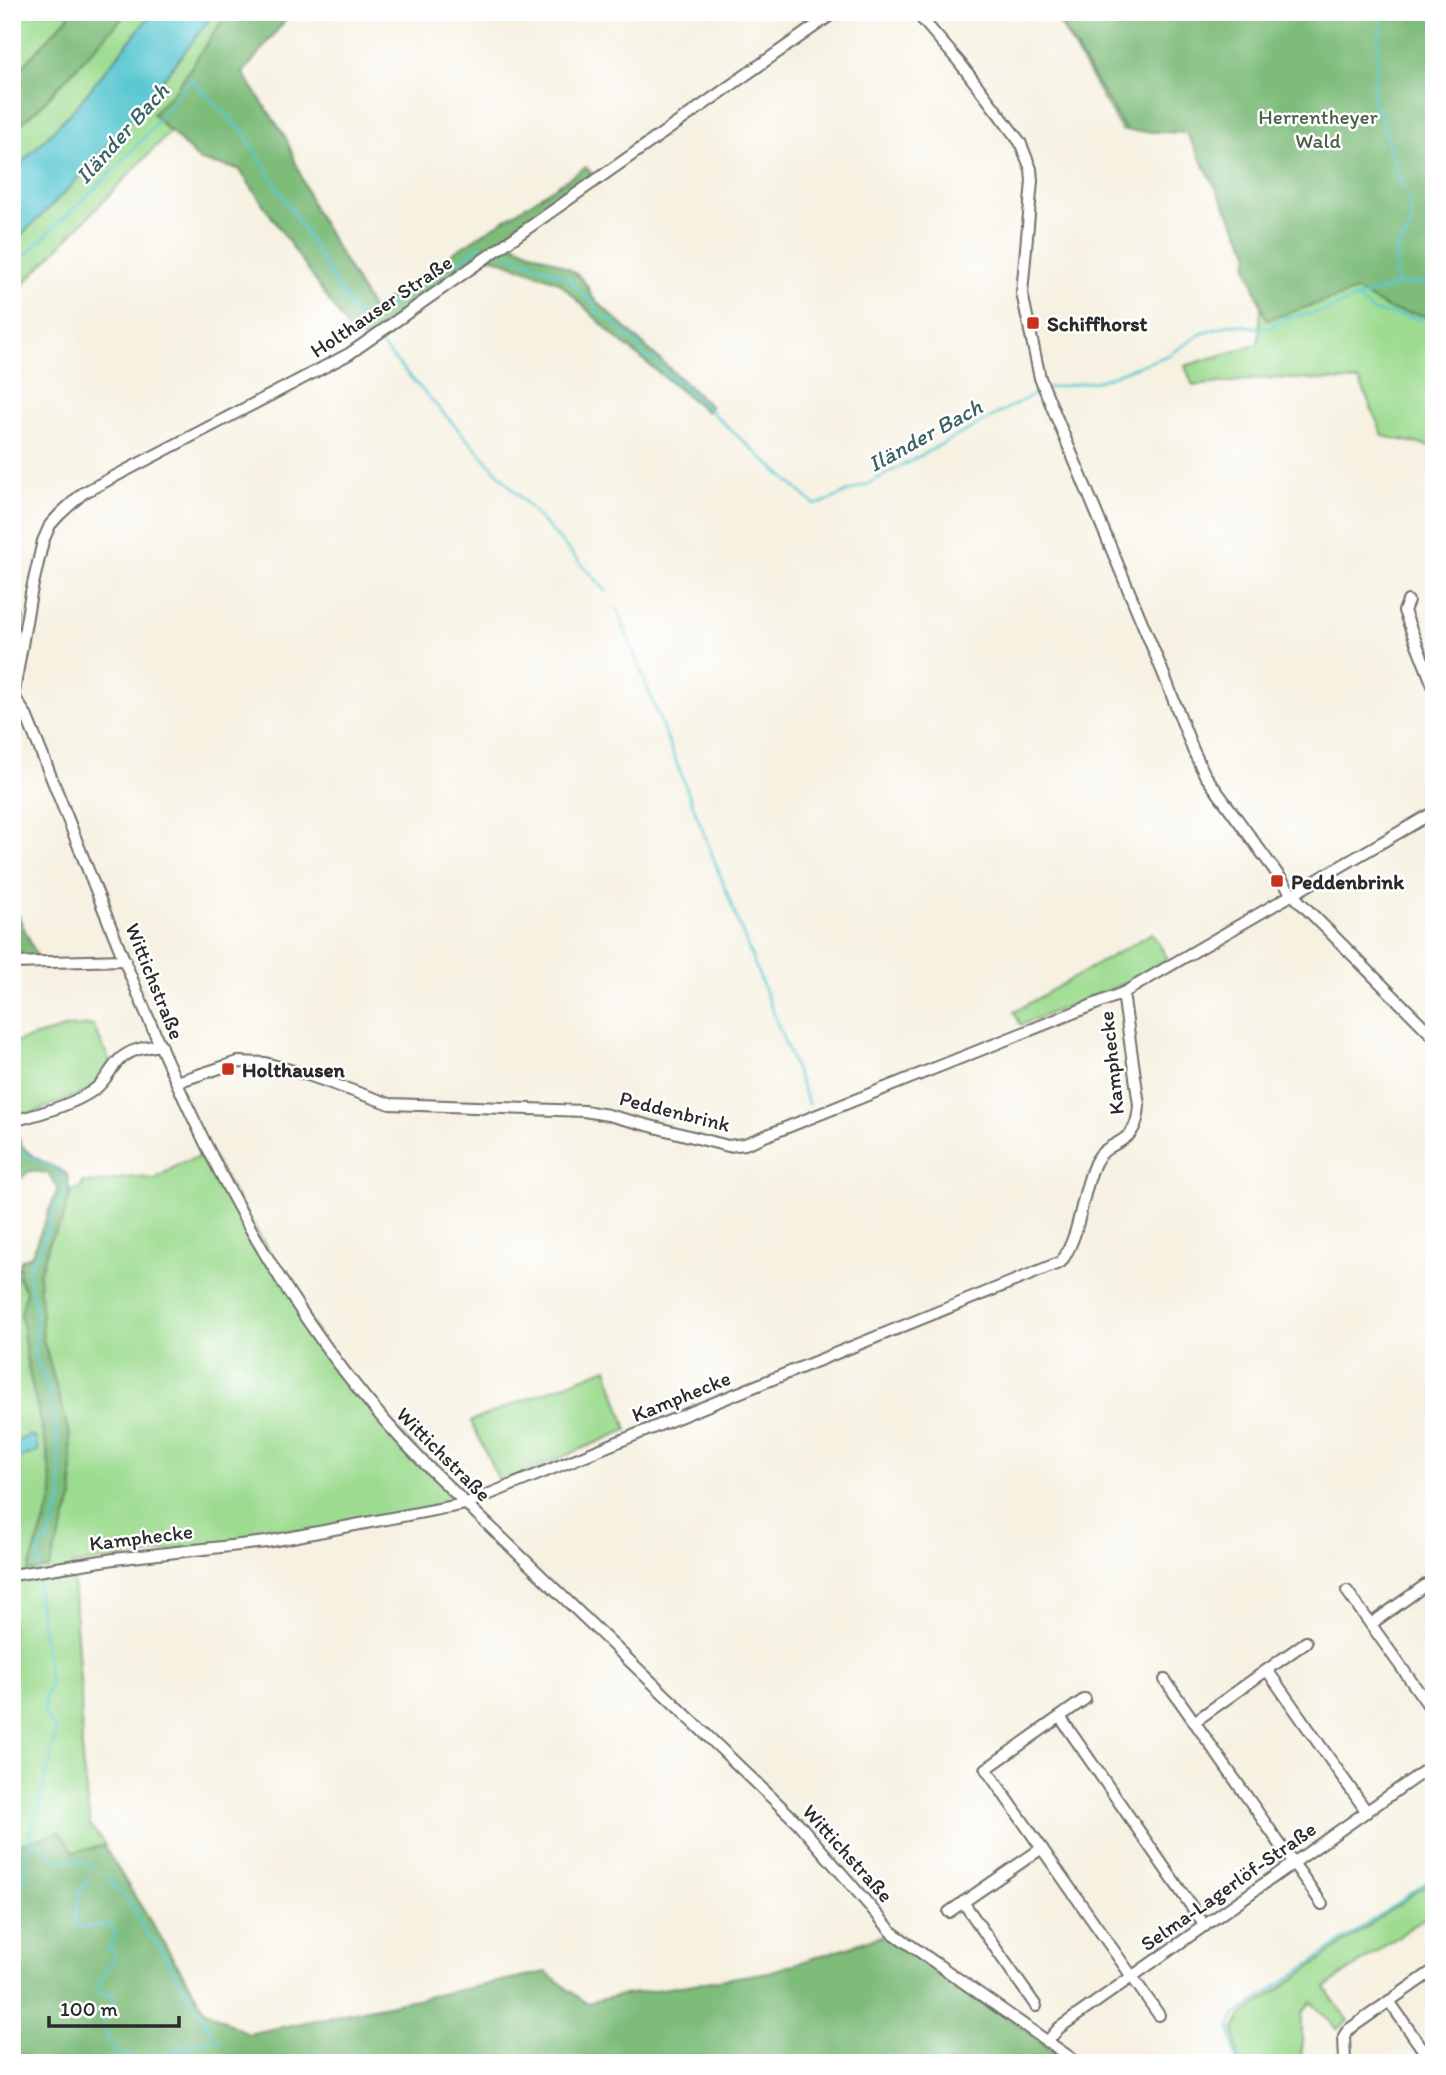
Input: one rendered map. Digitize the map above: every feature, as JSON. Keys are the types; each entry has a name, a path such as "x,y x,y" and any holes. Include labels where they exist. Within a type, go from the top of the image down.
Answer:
{"street":[{"name":"Holthauser Straße","path":"14,700 36,564 50,525 69,504 83,493 349,354 835,12"},
{"path":"916,12 960,63 1020,142 1031,169 1022,293 1044,390 1205,775 1292,894 1434,1037"},
{"path":"1408,601 1404,611 1434,688"},
{"name":"Wittichstraße","path":"14,700 31,728 125,960 210,1153 277,1275 332,1359 378,1415 466,1504 797,1823 893,1933 1078,2063"},
{"name":"Peddenbrink","path":"177,1082 238,1062 265,1063 390,1104 584,1111 736,1146 755,1141 1123,993 1433,813"},
{"path":"12,962 125,960"},
{"name":"Kamphecke","path":"12,1575 49,1568 266,1542 466,1504 1060,1262 1074,1237 1095,1163 1104,1152 1127,1138 1134,1130 1139,1117 1123,993"},
{"path":"12,1121 89,1093 106,1079 120,1058 139,1049 161,1045"},
{"path":"1371,1625 1434,1580"},
{"path":"1347,1591 1434,1713"},
{"path":"1194,1722 1306,1642"},
{"path":"1267,1670 1367,1812"},
{"path":"1165,1680 1322,1904"},
{"path":"1085,1699 986,1769 1159,2015"},
{"path":"1060,1717 1205,1926"},
{"name":"Selma-Lagerlöf-Straße","path":"1047,2042 1059,2028 1434,1765"},
{"path":"949,1912 1042,1848"},
{"path":"963,1902 1036,2006"},
{"path":"1345,2063 1344,2036 1348,2030 1434,1970"},
{"path":"1389,2001 1432,2063"}],"green space":[{"path":"12,12 69,12 68,17 12,78"},
{"path":"69,12 128,12 12,132 12,78 68,17"},
{"path":"128,12 153,12 77,106 12,173 12,132 40,107"},
{"path":"215,12 228,12 177,88 153,114 170,132 12,296 12,243 119,133"},
{"path":"228,12 292,12 243,73 286,138 314,209 373,310 442,260 586,167 592,174 502,238 578,275 591,296 711,407 707,412 615,337 559,282 480,253 369,341 351,333 239,169 200,161 153,114 177,88"},
{"name":"Herrentheyer Wald","path":"1053,12 1434,12 1434,447 1383,436 1360,381 1268,378 1193,386 1185,366 1258,344 1261,307 1247,262 1257,257 1187,134 1180,114 1122,131"},
{"name":"Herrentheyer Wald","path":"1054,12 1434,12 1434,317 1391,310 1357,291 1267,320 1247,267 1250,253 1187,133 1126,131"},
{"path":"12,614 24,616 12,695"},
{"path":"12,902 38,959 12,962"},
{"path":"1152,933 1168,959 1126,983 1021,1025 1014,1012"},
{"path":"93,1025 113,1068 95,1088 12,1121 12,1043 68,1027"},
{"path":"18,1120 19,1141 39,1160 67,1174 70,1195 63,1220 51,1238 39,1275 43,1339 70,1437 73,1497 49,1568 28,1572 53,1497 48,1453 27,1363 21,1314 26,1291 19,1269 21,1260 31,1256 58,1188 48,1173 29,1171 12,1186 12,1121"},
{"path":"210,1153 333,1359 465,1504 359,1524 72,1565 81,1696 82,1760 90,1825 105,1845 74,1852 33,1840 222,2043 530,1975 570,2016 795,1986 790,1966 884,1935 893,1947 1066,2063 12,2063 12,1269 19,1267 18,1279 26,1291 21,1314 27,1363 47,1453 53,1497 28,1571 49,1568 73,1497 70,1437 43,1339 39,1275 51,1238 63,1220 69,1192 82,1187 82,1182 133,1177 155,1179 181,1163"},
{"path":"607,1368 627,1430 500,1483 471,1421"},
{"path":"60,1832 74,1852 104,1846 205,2010 248,2034 546,1972 586,2003 769,1972 893,1933 1071,2063 12,2063 12,1854 17,1845"},
{"path":"1434,1879 1434,1911 1325,1988 1348,2021 1337,2029 1311,2002 1302,2013 1302,2063 1239,2063 1234,2029 1243,2015"}],"water":[{"path":"153,12 215,12 94,161 12,243 12,173 77,106"},
{"path":"29,1435 36,1438 38,1451 18,1459 13,1444"}],"waterway":[{"path":"1377,55 1383,12"},
{"path":"1377,60 1372,100 1380,114 1400,184 1405,188"},
{"name":"Iländer Bach","path":"12,268 115,169 191,79 243,131 360,323"},
{"path":"1398,285 1395,274 1397,248 1406,236 1410,223 1406,195"},
{"name":"Iländer Bach","path":"384,310 482,245"},
{"name":"Iländer Bach","path":"508,253 569,278 578,290 595,304 596,312 613,321 624,334 635,341 645,357 656,360 670,378 675,377 815,505 866,485 1042,390"},
{"name":"Iländer Bach","path":"1048,388 1098,381 1169,355 1201,334 1232,324 1267,329 1285,318 1328,310 1402,284 1422,284 1434,280"},
{"path":"1356,298 1372,311 1434,321"},
{"path":"382,346 607,592"},
{"path":"617,609 809,1105"},
{"path":"12,1138 16,1149 60,1172 66,1184 65,1193 55,1208 40,1250 28,1269 37,1328 33,1348 50,1393 48,1404 56,1424 62,1497 48,1541 39,1547 39,1568"},
{"path":"39,1575 38,1598 50,1685 45,1698 44,1713 56,1731 43,1792 30,1835 53,1856 66,1861 82,1861 91,1867"},
{"path":"12,1903 26,1876 30,1837"},
{"path":"107,1876 134,1909 147,1935 156,1942 213,2034"},
{"path":"1237,2063 1230,2028 1235,2016 1434,1877"},
{"path":"89,1879 77,1900 76,1925 91,1927 110,1924 116,1933 108,1948 116,1954 100,1982 97,1993 110,1993 114,1997 113,2007 103,2018 108,2041 116,2054 129,2054 136,2063"},
{"path":"12,1905 12,1914"},
{"path":"156,2063 188,2045 204,2041 222,2041"}],"place":[{"name":"Schiffhorst","path":"1033,323"},
{"name":"Peddenbrink","path":"1277,881"},
{"name":"Holthausen","path":"228,1069"}]}
